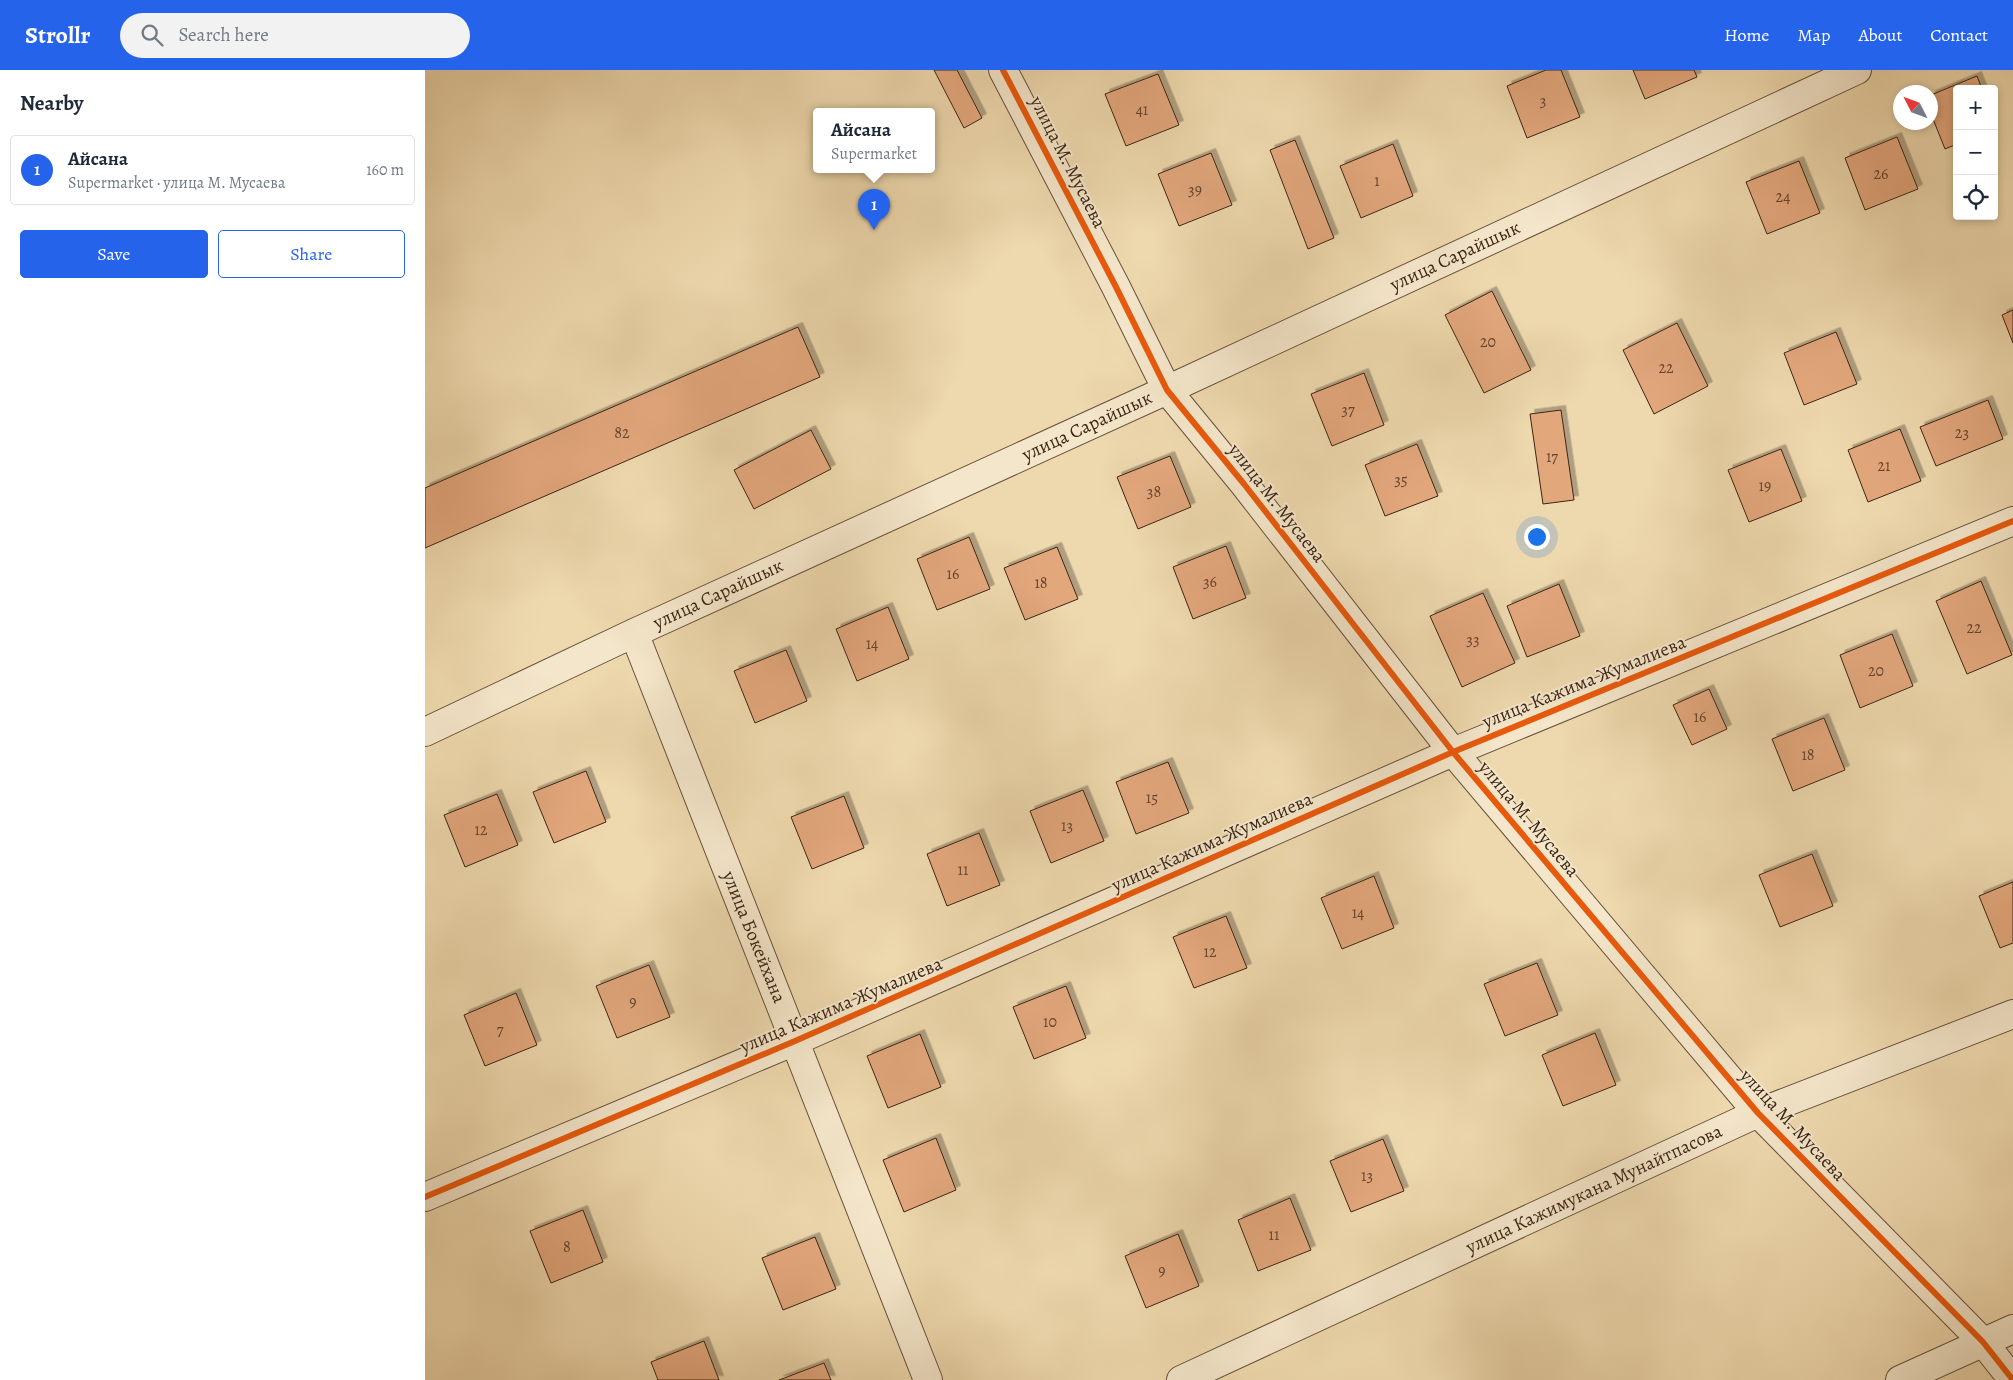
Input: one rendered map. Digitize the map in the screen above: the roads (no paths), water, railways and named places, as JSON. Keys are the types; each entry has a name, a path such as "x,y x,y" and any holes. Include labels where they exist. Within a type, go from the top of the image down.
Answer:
{"street":[{"name":"улица М. Мусаева","path":"1003,70 1116,287 1167,390 1244,484 1453,752 1758,1114 1983,1342 2013,1380"},
{"name":"улица Сарайшык","path":"425,732 634,633 1167,390 1857,70"},
{"name":"улица Кажима Жумалиева","path":"425,1197 795,1042 1453,752 2013,521"},
{"name":"улица Бокейхана","path":"634,633 929,1380"},
{"name":"улица Кажимукана Мунайтпасова","path":"1181,1380 1758,1114 2013,1014"},
{"path":"1899,1380 2013,1329"}],"place":[{"name":"Айсана","path":"874,230"}]}
